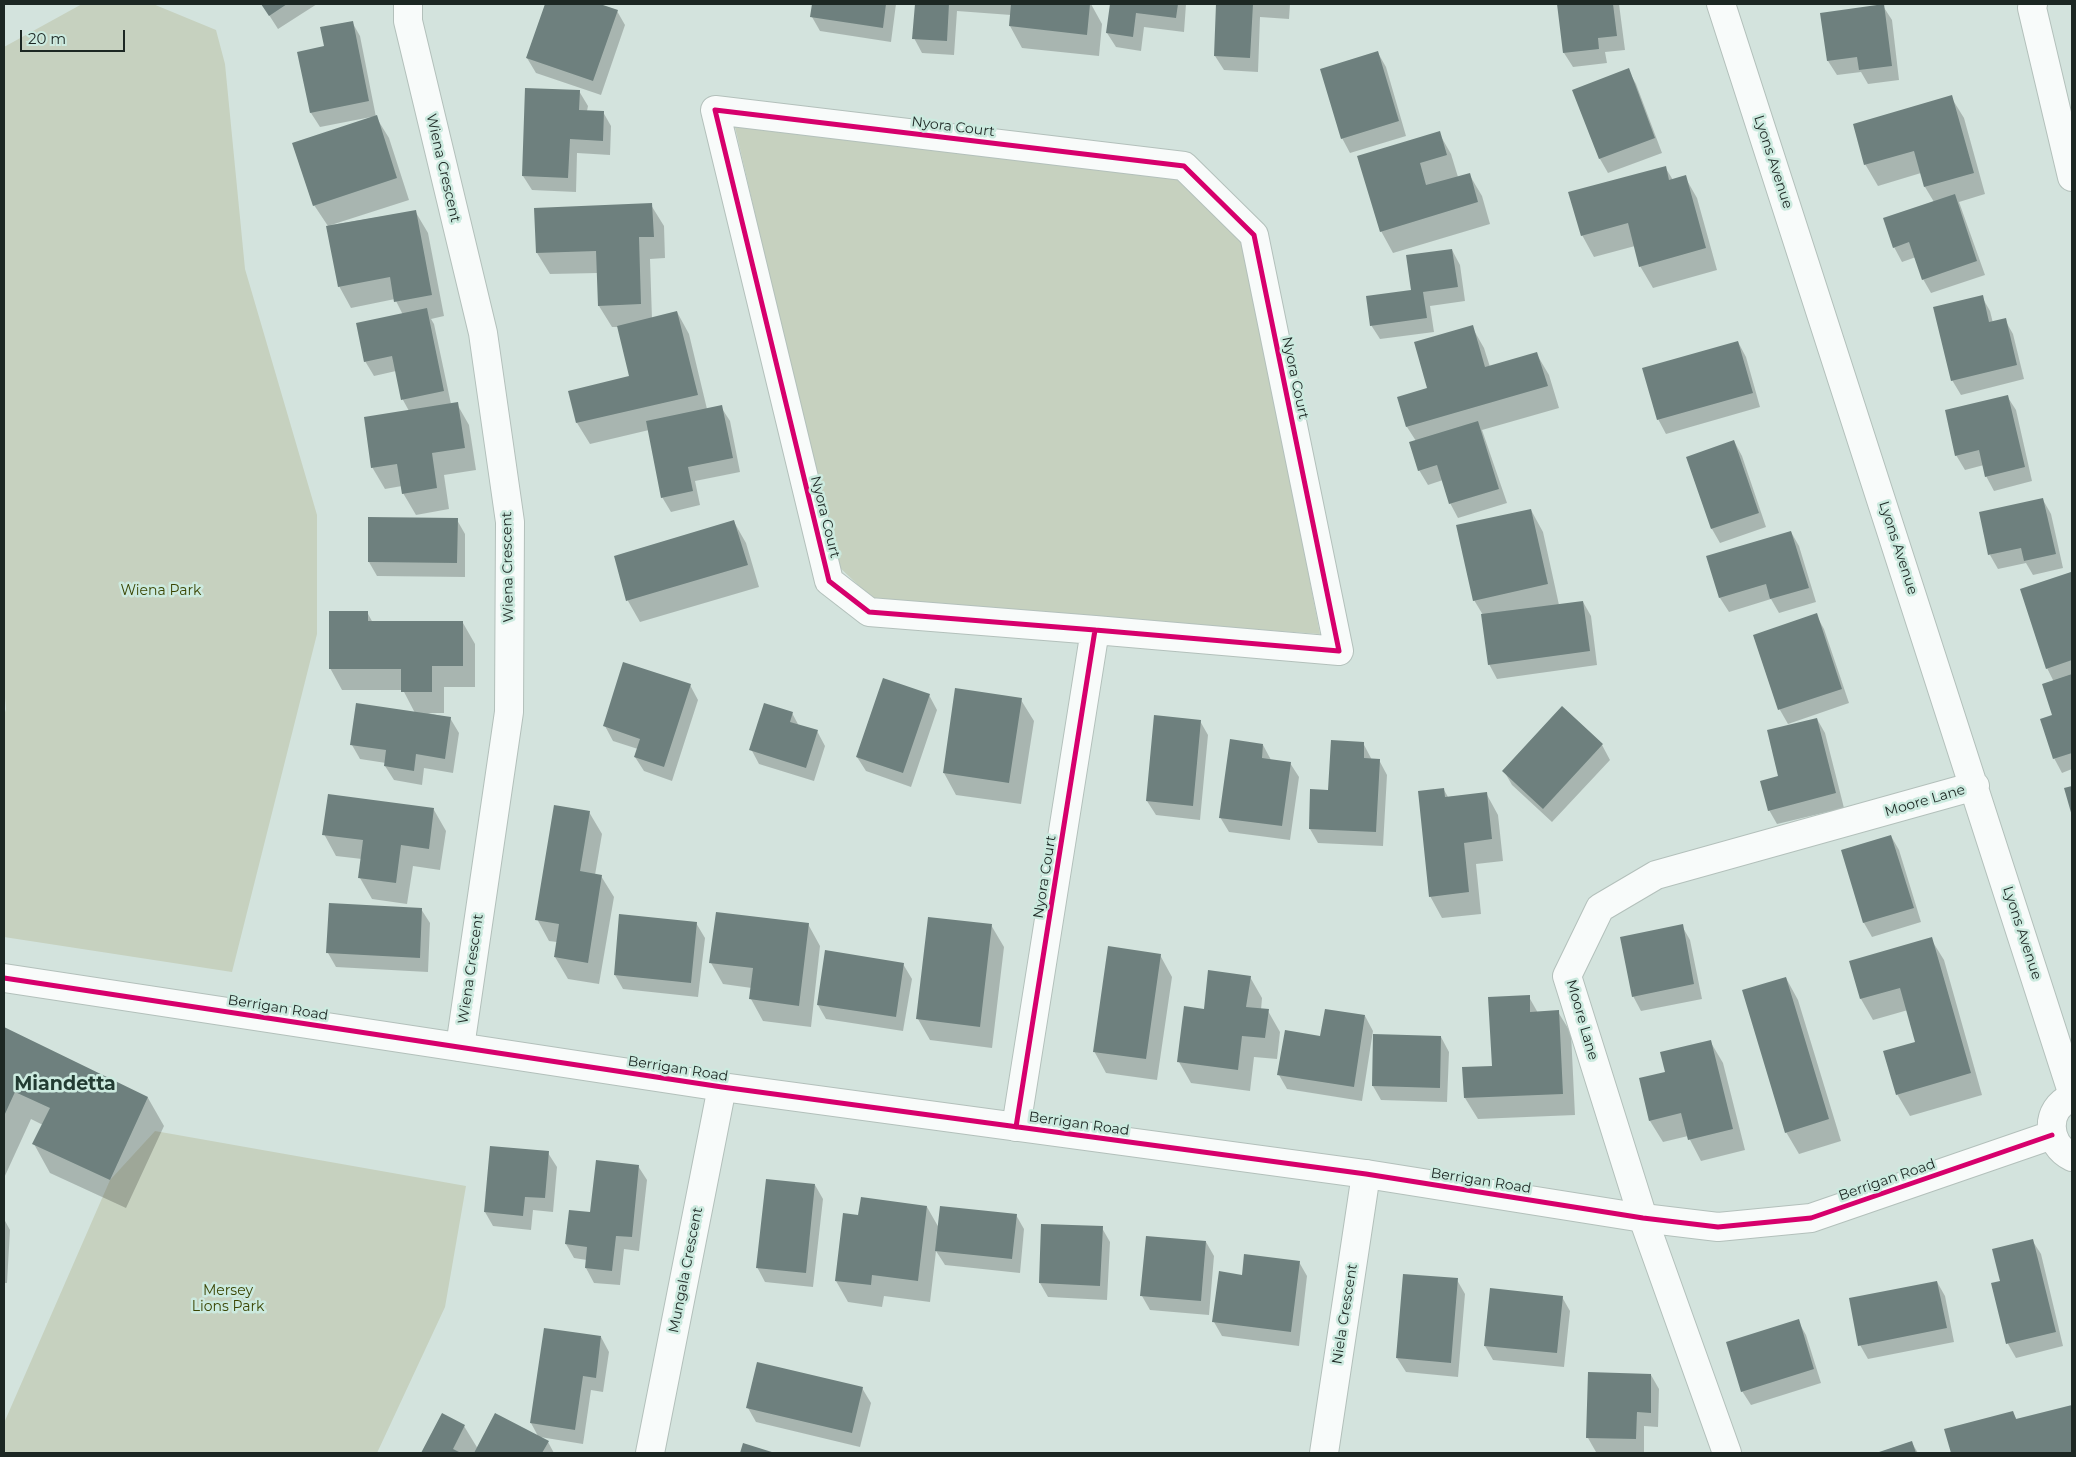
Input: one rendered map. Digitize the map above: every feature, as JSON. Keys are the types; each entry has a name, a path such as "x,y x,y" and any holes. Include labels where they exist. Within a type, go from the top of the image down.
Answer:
{"street":[{"name":"Wiena Crescent","path":"408,4 408,22 482,333 510,522 509,712 460,1047"},
{"name":"Lyons Avenue","path":"1721,4 1975,786 2072,1092"},
{"path":"2033,4 2032,8 2072,178"},
{"name":"Nyora Court","path":"715,110 1184,166 1254,235 1339,651 1095,630 869,612 829,581 715,110"},
{"name":"Nyora Court","path":"1016,1127 1095,630"},
{"name":"Moore Lane","path":"1727,1453 1643,1218 1567,976 1600,908 1656,875 1975,786"},
{"name":"Berrigan Road","path":"4,978 722,1087 1366,1174 1643,1218 1718,1227 1812,1218 2052,1135"},
{"name":"Mungala Crescent","path":"650,1453 722,1087"},
{"path":"2072,1097 2065,1100 2053,1116 2052,1135 2056,1144 2064,1153 2072,1157"},
{"name":"Niela Crescent","path":"1324,1453 1366,1174"}],"green space":[{"name":"Wiena Park","path":"82,4 153,4 216,30 225,64 245,269 317,515 317,634 232,972 4,937 4,716 6,709 4,686 4,47"},
{"path":"735,127 1176,179 1245,245 1320,634 876,602 836,564"},
{"name":"Mersey Lions Park","path":"155,1131 466,1186 445,1307 377,1453 4,1453 4,1423 110,1180"}],"building":[{"path":"261,4 287,4 269,16"},
{"path":"545,4 600,4 618,10 593,81 526,58"},
{"path":"812,4 886,4 883,28 810,17"},
{"path":"915,4 949,4 947,41 912,39"},
{"path":"1011,4 1090,4 1087,35 1009,26"},
{"path":"1110,4 1178,4 1176,18 1136,13 1133,37 1106,33"},
{"path":"1216,4 1253,4 1250,58 1214,56"},
{"path":"1557,4 1613,4 1617,36 1598,38 1599,49 1563,53"},
{"path":"1884,4 1892,66 1859,70 1857,57 1827,61 1820,13"},
{"path":"353,21 369,101 310,113 297,52 324,46 320,27"},
{"path":"1378,51 1399,121 1341,139 1320,69"},
{"path":"1629,68 1655,138 1599,159 1572,90"},
{"path":"525,88 580,90 579,110 604,111 603,141 570,139 568,178 522,176"},
{"path":"1952,95 1974,173 1924,187 1914,151 1864,165 1853,124"},
{"path":"377,115 397,178 313,206 292,143"},
{"path":"1440,131 1447,155 1420,163 1426,185 1470,173 1478,202 1380,232 1357,156"},
{"path":"1666,166 1669,180 1686,175 1706,248 1639,267 1628,223 1581,236 1568,192"},
{"path":"1955,194 1977,261 1922,280 1909,242 1893,248 1883,218"},
{"path":"652,203 654,237 639,237 641,304 598,306 596,251 536,253 534,208"},
{"path":"416,210 432,295 394,302 390,277 338,287 326,226"},
{"path":"1452,249 1458,287 1423,292 1427,318 1370,326 1366,296 1411,290 1406,255"},
{"path":"1983,295 1989,322 2006,318 2017,365 1951,381 1933,307"},
{"path":"427,308 444,391 401,400 392,356 364,362 356,323"},
{"path":"677,311 698,395 576,423 568,391 629,376 617,326"},
{"path":"1473,325 1485,367 1537,352 1548,386 1406,427 1397,397 1427,388 1414,342"},
{"path":"1738,341 1753,393 1657,420 1642,368"},
{"path":"2008,395 2025,467 1985,477 1979,450 1955,456 1945,410"},
{"path":"458,402 465,448 432,453 437,488 402,494 397,464 371,468 364,417"},
{"path":"722,405 733,458 688,467 693,491 661,498 646,421"},
{"path":"1478,421 1499,489 1449,504 1437,465 1418,471 1409,442"},
{"path":"1734,440 1759,513 1711,529 1686,457"},
{"path":"2043,498 2056,554 2024,561 2021,548 1988,555 1979,512"},
{"path":"1531,509 1548,584 1473,601 1456,525"},
{"path":"368,517 458,518 457,563 368,562"},
{"path":"734,520 748,565 626,601 614,556"},
{"path":"1791,531 1809,588 1770,599 1766,584 1719,598 1706,556"},
{"path":"2071,572 2072,660 2046,669 2020,589"},
{"path":"1583,601 1590,651 1488,665 1481,614"},
{"path":"329,611 368,611 368,621 463,621 463,666 432,666 432,692 401,692 401,669 329,669"},
{"path":"1817,613 1842,689 1778,710 1753,635"},
{"path":"623,662 691,684 664,767 634,757 640,739 603,726"},
{"path":"2072,674 2072,753 2053,759 2040,719 2052,715 2042,684"},
{"path":"883,678 930,694 903,773 856,757"},
{"path":"955,688 1022,698 1009,783 943,773"},
{"path":"356,703 451,717 445,759 416,754 414,771 384,766 386,750 350,745"},
{"path":"764,703 793,712 790,722 818,730 806,768 749,750"},
{"path":"1562,706 1603,744 1543,809 1502,771"},
{"path":"1154,715 1201,720 1193,806 1146,801"},
{"path":"1817,718 1836,793 1768,811 1760,781 1778,776 1767,730"},
{"path":"1230,739 1263,744 1262,758 1291,762 1282,826 1219,818"},
{"path":"1331,740 1364,742 1364,758 1380,759 1376,832 1309,829 1310,789 1328,790"},
{"path":"2072,786 2072,816 2064,788"},
{"path":"1444,788 1445,797 1487,792 1492,839 1464,843 1469,892 1429,897 1418,791"},
{"path":"328,794 434,808 429,849 401,845 396,883 358,878 363,840 322,835"},
{"path":"554,805 590,811 580,871 602,875 588,963 554,957 559,924 535,920"},
{"path":"1891,835 1914,908 1863,923 1841,850"},
{"path":"329,903 422,908 420,958 326,953"},
{"path":"716,912 809,923 799,1006 749,999 753,968 709,963"},
{"path":"619,914 697,922 691,983 614,975"},
{"path":"928,917 992,924 980,1027 916,1019"},
{"path":"1683,924 1694,984 1632,997 1620,937"},
{"path":"1932,937 1971,1073 1896,1095 1883,1051 1915,1042 1900,988 1860,999 1849,961"},
{"path":"1108,946 1161,954 1146,1059 1093,1052"},
{"path":"825,950 904,963 896,1017 817,1005"},
{"path":"1208,970 1251,976 1246,1007 1269,1009 1265,1038 1242,1036 1238,1070 1177,1062 1184,1006 1204,1009"},
{"path":"1786,977 1829,1119 1785,1133 1742,990"},
{"path":"1530,995 1530,1012 1559,1010 1563,1094 1464,1098 1462,1067 1492,1066 1488,997"},
{"path":"1325,1009 1365,1015 1354,1087 1277,1075 1285,1030 1320,1036"},
{"path":"4,1027 148,1097 110,1180 32,1144 50,1108 15,1092 4,1116"},
{"path":"1373,1034 1441,1036 1440,1088 1372,1086"},
{"path":"1711,1040 1733,1129 1688,1140 1681,1113 1649,1121 1639,1078 1665,1072 1660,1052"},
{"path":"490,1146 549,1151 545,1198 525,1197 523,1216 484,1212"},
{"path":"596,1160 639,1165 632,1237 616,1236 612,1271 585,1268 587,1247 565,1244 569,1210 590,1212"},
{"path":"766,1179 815,1184 806,1273 756,1268"},
{"path":"861,1197 927,1206 918,1281 872,1275 871,1285 835,1281 843,1213 858,1215"},
{"path":"940,1206 1017,1214 1012,1259 935,1251"},
{"path":"1041,1224 1103,1226 1100,1286 1039,1283"},
{"path":"1146,1236 1206,1241 1201,1301 1140,1296"},
{"path":"2033,1239 2056,1332 2006,1344 1991,1283 2000,1281 1992,1249"},
{"path":"1244,1254 1300,1261 1291,1332 1212,1322 1219,1271 1242,1275"},
{"path":"1403,1274 1458,1278 1451,1363 1396,1358"},
{"path":"1937,1281 1947,1328 1858,1346 1849,1298"},
{"path":"1490,1288 1563,1296 1557,1353 1484,1346"},
{"path":"1799,1319 1814,1369 1741,1392 1726,1342"},
{"path":"544,1328 601,1336 596,1378 583,1376 575,1430 530,1423"},
{"path":"757,1362 863,1387 852,1433 746,1408"},
{"path":"1588,1372 1651,1374 1651,1413 1637,1412 1636,1439 1586,1438"},
{"path":"2072,1405 2072,1453 1951,1453 1944,1429 2013,1411 2016,1419"},
{"path":"442,1413 465,1425 453,1449 461,1453 421,1453"},
{"path":"495,1413 549,1441 542,1453 474,1453"},
{"path":"1912,1441 1916,1453 1876,1453"},
{"path":"743,1443 775,1453 740,1453"}],"cycle path":[{"path":"1016,1127 1095,630 869,612 829,581 715,110 1184,166 1254,235 1339,651 1095,630"},
{"path":"4,978 722,1087 1366,1174 1643,1218 1718,1227 1811,1218 2052,1135"}],"district":[{"name":"Miandetta","path":"65,1084"}]}
